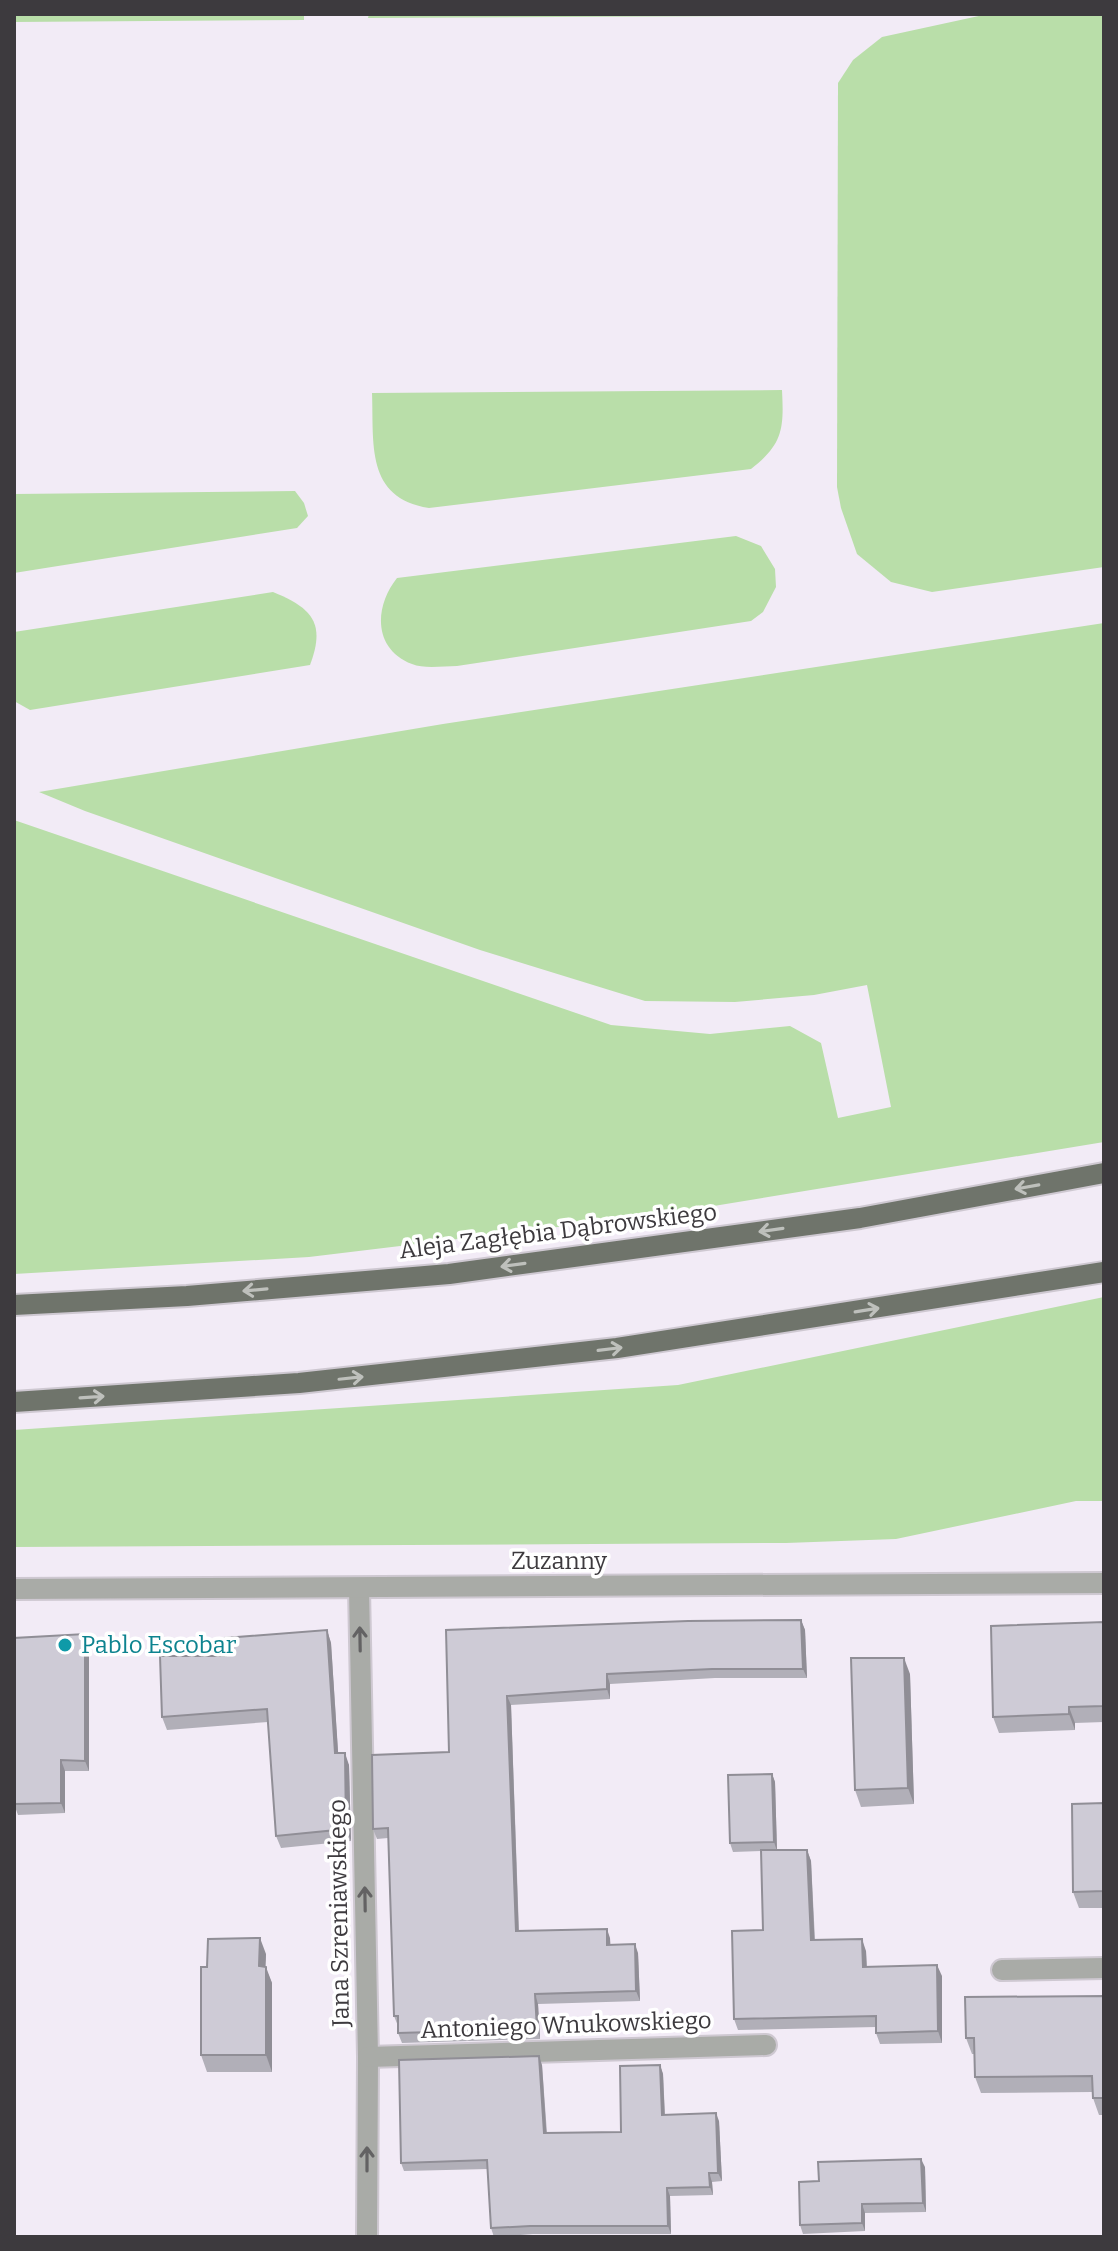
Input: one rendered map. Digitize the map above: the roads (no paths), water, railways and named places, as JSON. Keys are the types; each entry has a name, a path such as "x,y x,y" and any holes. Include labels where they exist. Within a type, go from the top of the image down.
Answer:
{"main road":[{"name":"Aleja Zagłębia Dąbrowskiego","path":"14,1305 187,1296 449,1274 860,1218 1104,1173"},
{"path":"14,1402 299,1383 617,1348 1104,1272"}],"street":[{"name":"Zuzanny","path":"14,1589 1104,1583"},
{"name":"Jana Szreniawskiego","path":"359,1588 368,2057 367,2237"},
{"path":"1002,1970 1104,1968"},
{"name":"Antoniego Wnukowskiego","path":"368,2057 766,2045"}],"place":[{"name":"Pablo Escobar","path":"65,1645"}]}
